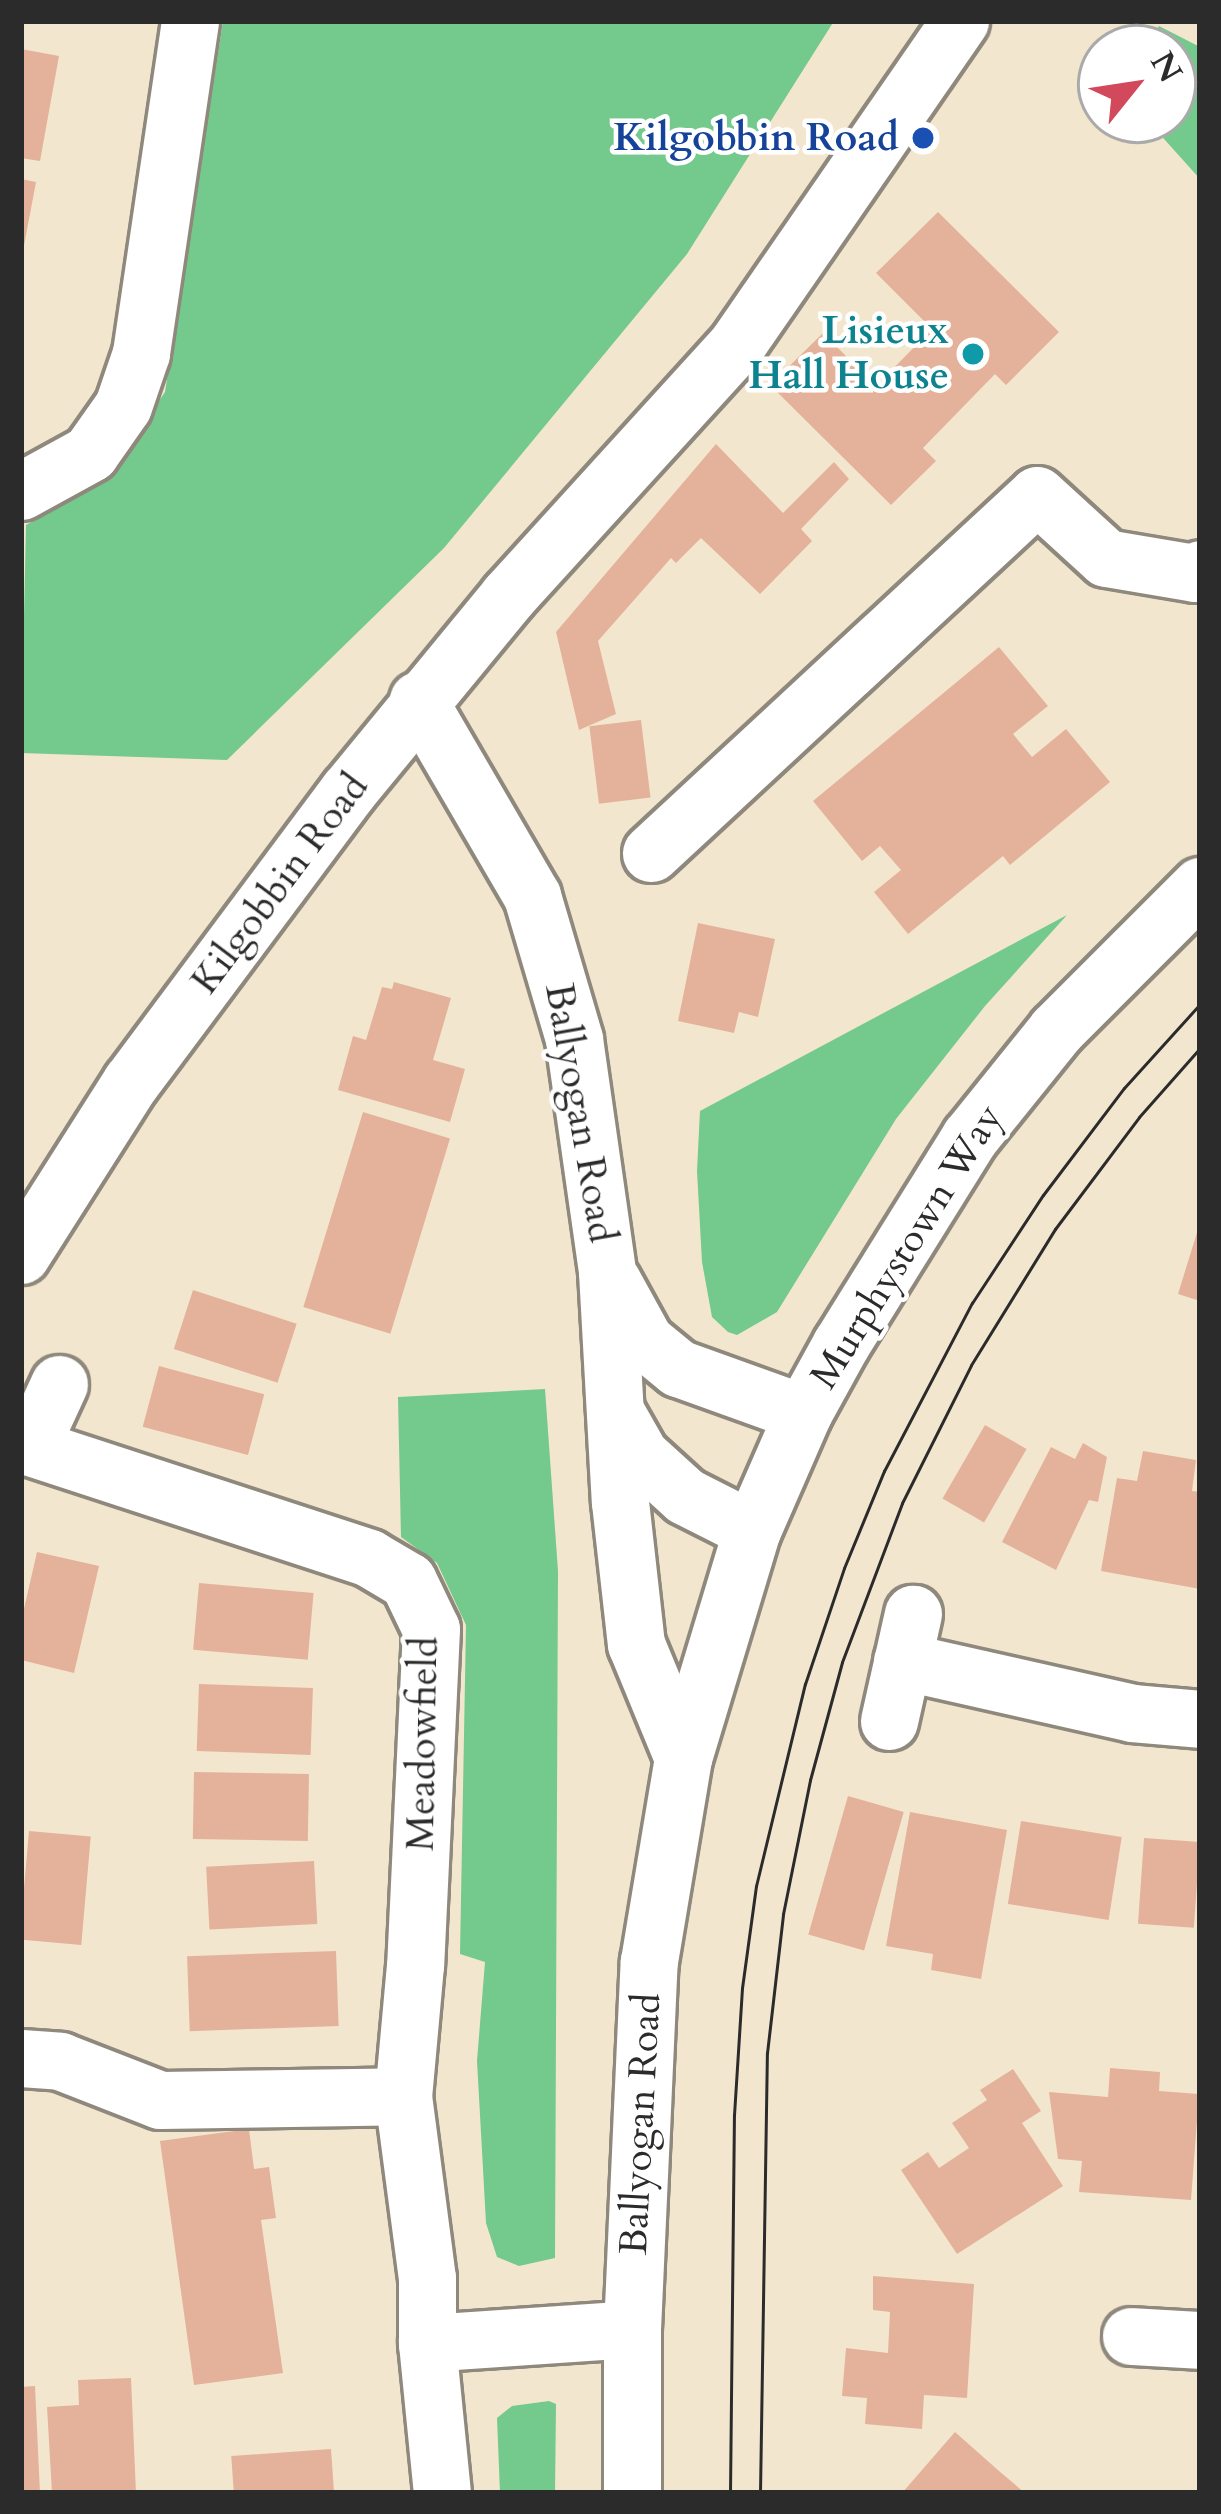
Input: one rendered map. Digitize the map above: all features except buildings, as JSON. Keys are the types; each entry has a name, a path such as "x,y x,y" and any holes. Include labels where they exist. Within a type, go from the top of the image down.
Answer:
{"street":[{"path":"30,489 90,453 123,406 141,353 190,21"},
{"name":"Kilgobbin Road","path":"21,1255 131,1082 418,700 737,344 960,21"},
{"path":"651,853 1037,495 1106,558 1196,573 1200,569"},
{"name":"Ballyogan Road","path":"418,700 532,896 574,1039 607,1272 636,1644 683,1758"},
{"name":"Murphystown Way","path":"752,1530 803,1413 894,1253 970,1137 1056,1030 1200,886"},
{"name":"Ballyogan Road","path":"607,1272 645,1341 678,1368 803,1413"},
{"name":"Meadowfield","path":"59,1384 30,1447 369,1558 408,1581 431,1629 415,1965 403,2096 427,2278 442,2493"},
{"name":"Ballyogan Road","path":"615,1411 640,1455 685,1496 752,1530 683,1758 649,1961 632,2329 632,2493"},
{"path":"889,1721 908,1638 1132,1713 1200,1719"},
{"path":"21,2058 60,2061 160,2100 403,2096"},
{"path":"428,2343 632,2329"},
{"path":"1131,2336 1200,2339"}],"green space":[{"path":"223,21 834,21 687,254 444,548 227,760 21,753 26,525 104,482 165,392"},
{"path":"1197,45 1200,47 1200,179 1169,144 1197,144"},
{"path":"1067,915 985,1006 896,1119 777,1312 737,1335 728,1332 712,1317 702,1262 697,1171 700,1111"},
{"path":"545,1389 558,1571 555,2258 519,2266 497,2257 486,2223 477,2061 485,1962 460,1954 466,1625 437,1563 401,1537 398,1397"},
{"path":"556,2404 555,2493 500,2493 497,2418 512,2406"}],"tram line":[{"path":"730,2493 734,2115 742,1988 756,1886 805,1684 844,1568 884,1471 972,1303 1043,1195 1124,1088 1200,1004"},
{"path":"760,2493 767,2053 783,1914 810,1780 842,1662 902,1503 971,1365 1055,1229 1139,1117 1200,1048"}],"place":[{"name":"Kilgobbin Road","path":"923,138"},
{"name":"Lisieux Hall House","path":"973,354"}]}
